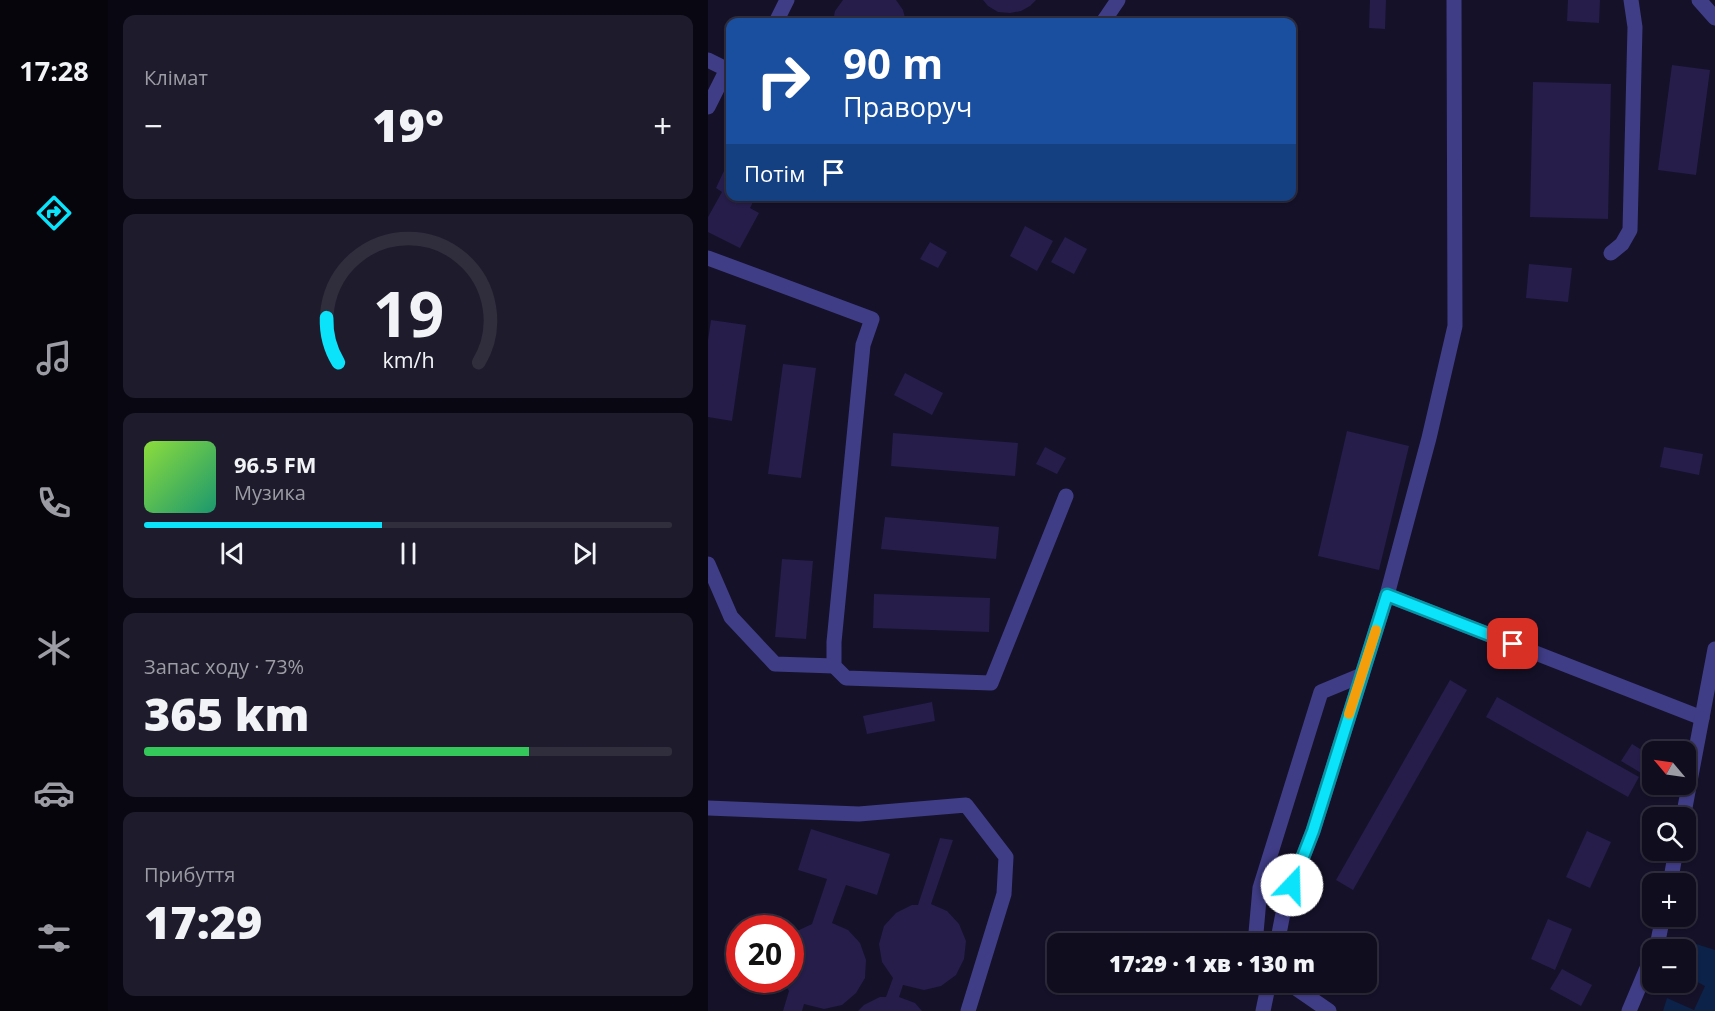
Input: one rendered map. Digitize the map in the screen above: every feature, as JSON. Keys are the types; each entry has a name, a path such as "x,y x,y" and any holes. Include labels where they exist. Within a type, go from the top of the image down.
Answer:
{"street":[{"path":"778,18 787,0"},
{"path":"1106,18 1118,0"},
{"path":"1279,933 1285,903 1313,831 1387,595 1429,438 1455,326 1455,0"},
{"path":"1611,253 1622,244 1630,230 1635,27 1631,0"},
{"path":"1699,0 1715,18"},
{"path":"708,60 726,69"},
{"path":"708,107 726,75"},
{"path":"708,258 872,319 863,345 834,642 834,666"},
{"path":"708,564 731,617 775,664 834,666 846,678 991,683 1066,496"},
{"path":"1387,595 1702,718"},
{"path":"1685,807 1715,649"},
{"path":"1256,933 1260,888 1321,692 1362,675"},
{"path":"708,808 859,814 966,805 1006,857 1004,894 968,1011"},
{"path":"1629,1011 1642,980"},
{"path":"1263,1011 1265,993"},
{"path":"1303,993 1329,1011"}],"water":[{"path":"1696,944 1715,950 1715,1011 1663,1011 1667,998 1694,1010 1705,986 1696,981"}],"building":[{"path":"843,0 896,0 905,18 834,18 835,11"},
{"path":"983,0 1036,0 1021,11 1010,13 998,12"},
{"path":"1370,0 1386,0 1385,29 1369,28"},
{"path":"1568,0 1600,0 1599,23 1567,21"},
{"path":"1672,65 1710,70 1696,175 1658,170"},
{"path":"1533,82 1611,84 1608,219 1530,217"},
{"path":"726,167 726,201 754,201 750,208 759,213 740,248 708,232 708,217 722,192 716,188"},
{"path":"1025,226 1053,241 1037,271 1010,256"},
{"path":"1065,237 1087,249 1074,274 1051,262"},
{"path":"930,242 947,252 938,268 920,259"},
{"path":"1529,264 1572,268 1568,302 1526,298"},
{"path":"711,320 746,325 732,421 708,417 708,340"},
{"path":"783,364 816,368 801,478 768,474"},
{"path":"905,373 943,393 932,415 894,395"},
{"path":"1347,431 1409,446 1379,570 1318,556"},
{"path":"893,433 1018,443 1015,476 891,466"},
{"path":"1045,447 1066,458 1057,474 1036,464"},
{"path":"1664,447 1703,454 1699,475 1660,467"},
{"path":"885,517 999,527 996,559 881,549"},
{"path":"782,559 813,561 806,639 775,637"},
{"path":"874,594 990,598 989,632 873,628"},
{"path":"1450,680 1467,690 1353,890 1336,880"},
{"path":"1497,697 1639,777 1628,797 1486,717"},
{"path":"932,702 935,721 867,734 863,716"},
{"path":"1632,744 1642,750 1642,773 1621,761"},
{"path":"811,829 890,854 877,895 846,885 832,923 848,930 860,943 866,960 865,978 856,993 842,1005 824,1009 804,1004 802,1011 783,1011 788,993 804,993 804,928 812,924 827,879 798,870"},
{"path":"1587,831 1611,842 1590,888 1566,877"},
{"path":"940,838 953,840 931,904 947,911 959,924 966,941 964,959 956,975 941,986 924,990 903,985 899,997 915,1003 922,1011 858,1011 864,1005 880,997 886,997 893,978 882,962 879,944 884,926 896,913 912,905 918,905"},
{"path":"1548,919 1572,929 1555,970 1531,959"},
{"path":"1562,969 1592,985 1581,1006 1550,989"}],"slow traffic":[{"path":"1349,714 1376,630"}],"route":[{"path":"1292,885 1313,831 1387,595 1513,644"}]}
